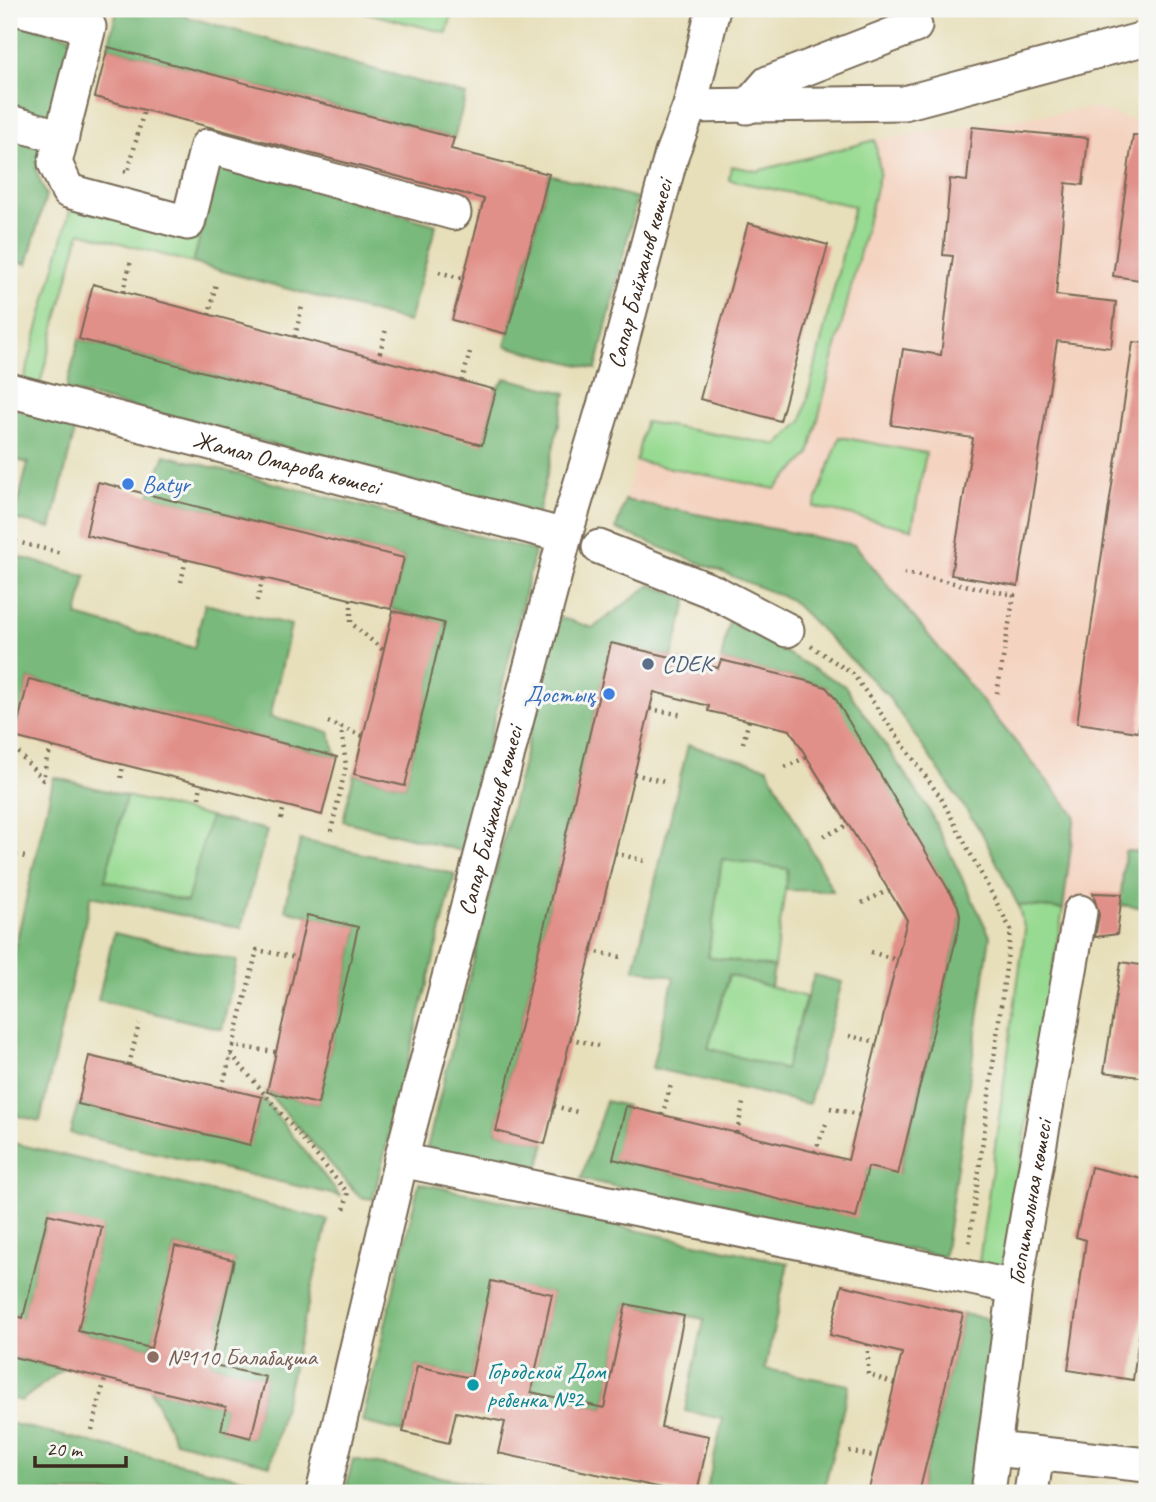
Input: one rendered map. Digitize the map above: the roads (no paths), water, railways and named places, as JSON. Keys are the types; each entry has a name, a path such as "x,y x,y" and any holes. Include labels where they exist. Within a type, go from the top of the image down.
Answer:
{"street":[{"path":"19,9 89,27 55,163 68,191 188,223 207,146 454,213"},
{"name":"Сапар Байжанов көшесі","path":"323,1493 401,1160 565,536 609,389 672,153 690,106 713,9"},
{"path":"747,107 768,83 915,26"},
{"path":"690,106 904,103 1147,38"},
{"path":"9,122 62,137"},
{"name":"Жамал Омарова көшесі","path":"9,390 565,536"},
{"path":"599,547 714,592 787,630"},
{"name":"Госпитальная көшесі","path":"988,1493 1015,1287 1080,912"},
{"path":"401,1160 1015,1287"},
{"path":"994,1449 1147,1465"},
{"path":"1031,1493 1037,1454"}],"place":[{"name":"Batyr","path":"128,484"},
{"name":"CDEK","path":"648,664"},
{"name":"Достық","path":"609,694"},
{"name":"№110 Балабақша","path":"153,1357"},
{"name":"Городской Дом ребенка №2","path":"473,1385"}]}
